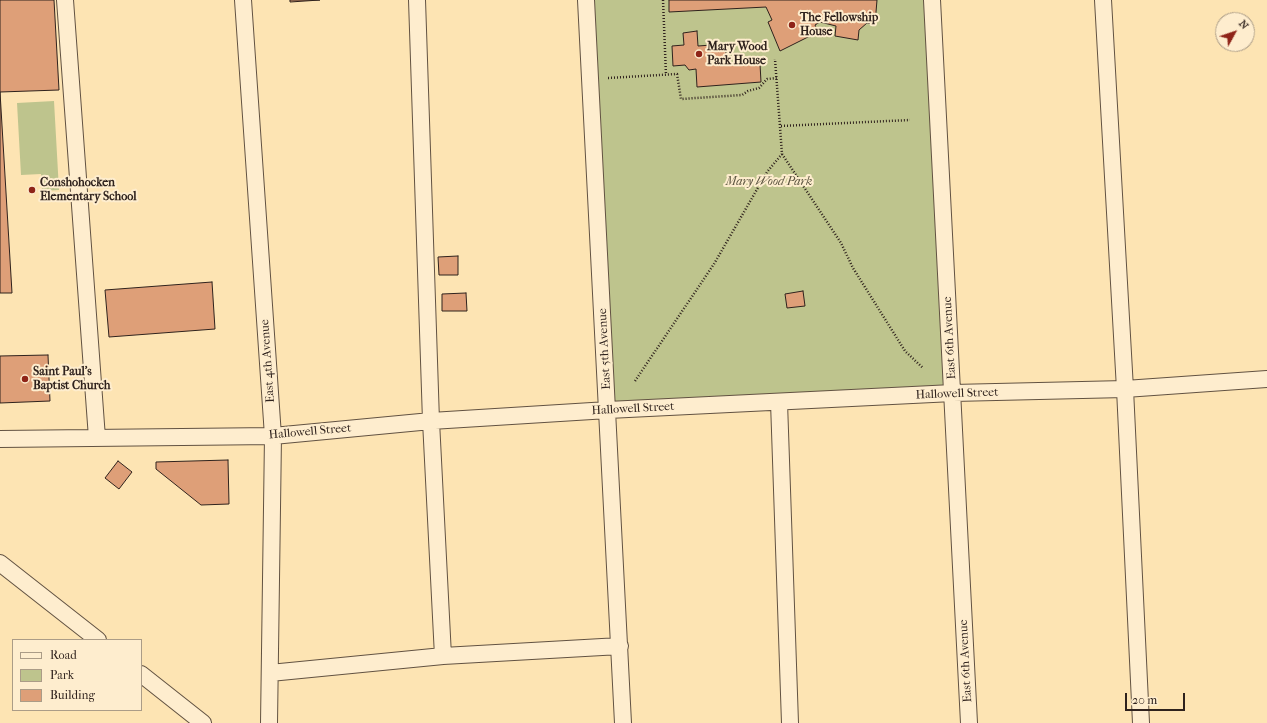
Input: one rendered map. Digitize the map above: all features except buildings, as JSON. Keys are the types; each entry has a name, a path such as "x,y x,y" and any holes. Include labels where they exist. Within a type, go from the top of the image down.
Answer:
{"street":[{"path":"65,0 97,438"},
{"name":"East 4th Avenue","path":"243,0 273,436 268,723"},
{"path":"417,0 430,421 443,656"},
{"name":"East 5th Avenue","path":"586,0 623,723"},
{"name":"East 6th Avenue","path":"932,0 970,723"},
{"path":"1103,0 1125,389 1141,723"},
{"name":"Hallowell Street","path":"0,439 273,436 430,421 608,410 953,393 1125,389 1267,379"},
{"path":"779,402 790,723"},
{"path":"0,563 97,639"},
{"path":"270,673 443,656 620,646"},
{"path":"142,675 203,723"}],"path":[{"path":"663,0 666,75"},
{"path":"775,59 782,154 840,243 853,268 905,351 922,368"},
{"path":"590,79 677,74 681,99 742,96 748,91 759,88 767,80 777,78"},
{"path":"781,126 910,120"},
{"path":"635,381 714,264 767,172 782,154"}],"green space":[{"name":"Mary Wood Park","path":"586,0 932,0 953,393 608,410"},
{"path":"54,101 59,190 42,191 41,174 21,175 17,103"}],"place":[{"name":"The Fellowship House","path":"792,25"},
{"name":"Mary Wood Park House","path":"699,54"},
{"name":"Conshohocken Elementary School","path":"32,190"},
{"name":"Saint Paul's Baptist Church","path":"25,379"}]}
